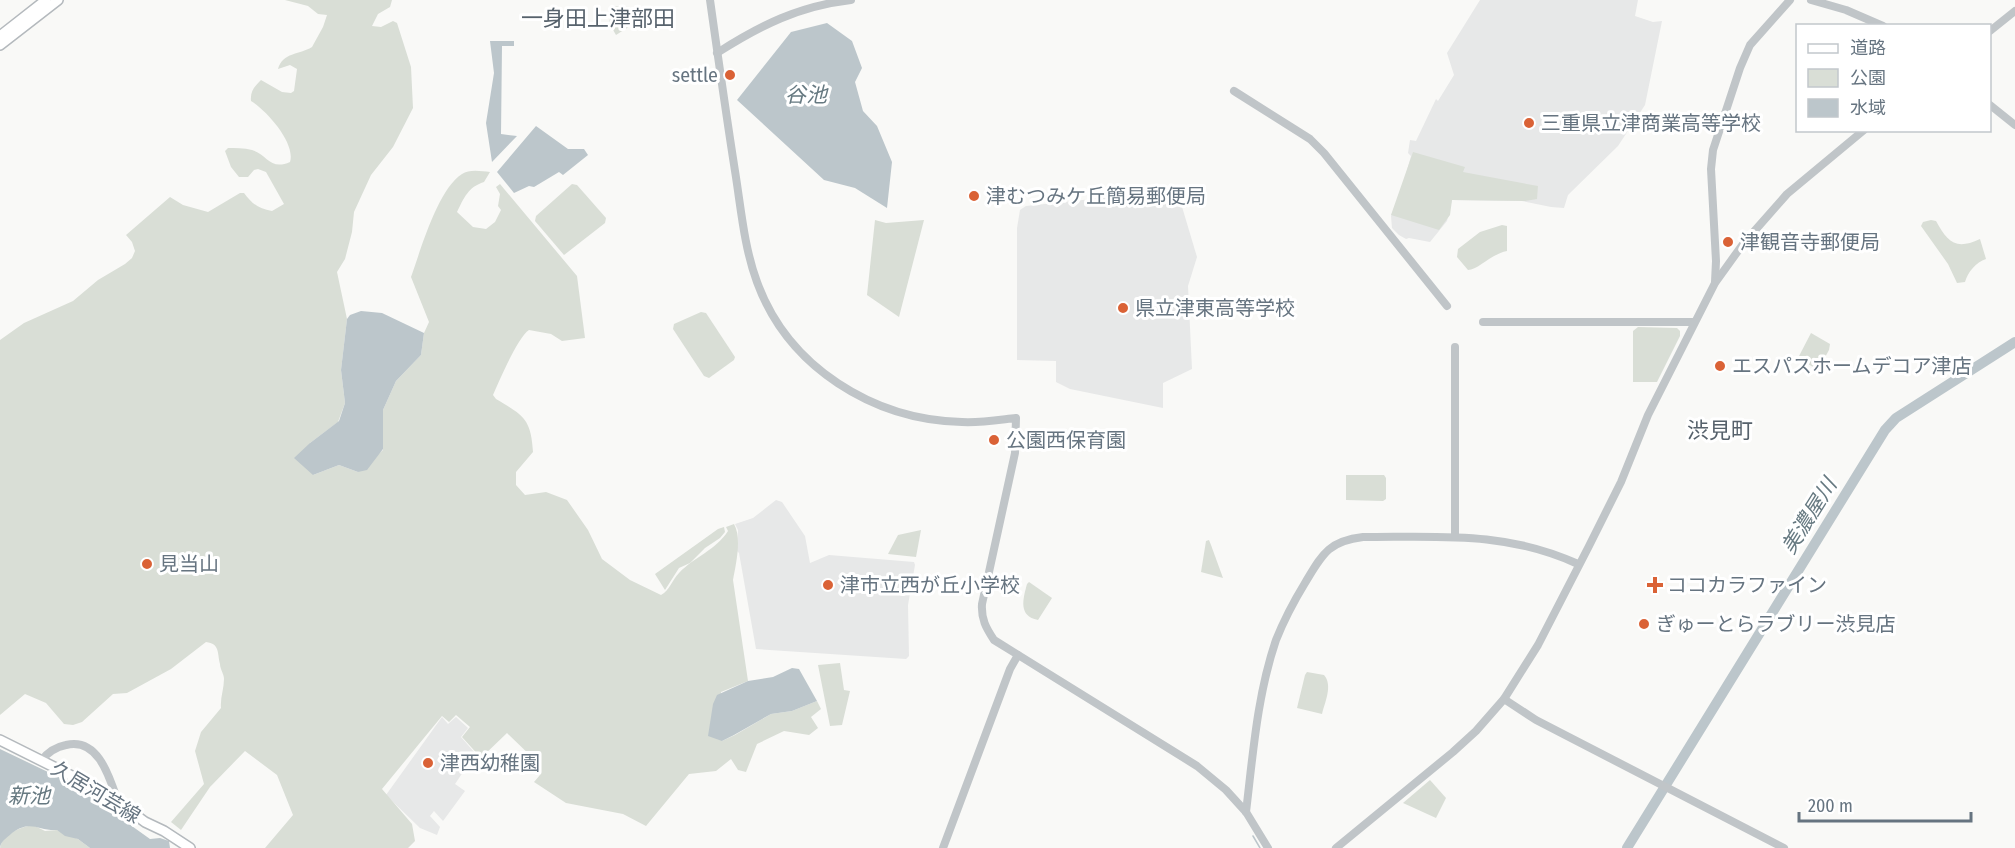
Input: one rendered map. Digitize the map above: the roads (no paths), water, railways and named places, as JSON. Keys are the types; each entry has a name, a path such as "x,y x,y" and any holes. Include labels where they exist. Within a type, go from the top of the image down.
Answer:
{"main road":[{"path":"0,36 46,0"},
{"path":"0,45 58,0"},
{"name":"久居河芸線","path":"0,740 84,782 190,848"}],"street":[{"path":"710,0 748,251 757,283 787,337 819,370 837,384 888,409 918,417 956,422 1016,418 1015,453 981,610 984,625 994,640 1187,759 1226,790 1246,812 1268,848"},
{"path":"717,52 755,29 784,16 831,3 852,0"},
{"path":"1715,283 1711,169 1713,150 1750,45 1790,0"},
{"path":"1810,0 1846,10 1878,24"},
{"path":"1991,30 2015,11"},
{"path":"1234,91 1310,139 1324,153 1447,306"},
{"path":"1991,107 2015,125"},
{"path":"1336,848 1453,752 1476,731 1504,699 1538,645 1620,484 1648,415 1715,283 1743,244 1788,194 1862,132"},
{"path":"1483,322 1694,322"},
{"path":"1455,347 1455,537"},
{"path":"1246,812 1255,729 1276,641 1291,606 1329,548 1346,539 1455,537 1520,543 1545,550 1578,564"},
{"path":"944,848 1010,669 1018,655"},
{"path":"1504,699 1536,720 1784,848"},
{"path":"42,760 53,750 66,745 87,747 102,761 118,802"}],"water":[{"name":"谷池","path":"827,23 852,41 862,68 855,82 863,111 877,126 892,162 887,208 855,188 824,180 737,100 791,32"},
{"path":"490,41 514,41 514,46 502,46 501,134 517,136 492,162 486,123 494,73"},
{"path":"536,126 568,149 584,149 588,155 563,175 559,172 534,187 529,186 514,193 497,172"},
{"path":"361,311 382,313 424,333 421,355 396,381 383,410 383,449 367,470 358,472 339,465 313,475 294,458 339,421 345,403 341,370 347,319 350,315"},
{"path":"792,668 799,669 817,701 792,711 771,714 722,741 708,736 713,704 717,695 748,681 773,677"},
{"name":"新池","path":"0,749 73,784 150,839 160,838 169,841 170,848 90,848 78,839 65,836 57,830 30,826 12,833 0,847"}],"waterway":[{"name":"美濃屋川","path":"1627,848 1885,430 1896,418 2015,342"},
{"path":"1253,836 1260,848"}],"place":[{"name":"settle","path":"730,75"},
{"name":"三重県立津商業高等学校","path":"1529,123"},
{"name":"津むつみケ丘簡易郵便局","path":"974,196"},
{"name":"津観音寺郵便局","path":"1728,242"},
{"name":"県立津東高等学校","path":"1123,308"},
{"name":"エスパスホームデコア津店","path":"1720,366"},
{"name":"公園西保育園","path":"994,440"},
{"name":"見当山","path":"147,564"},
{"name":"津市立西が丘小学校","path":"828,585"},
{"name":"ココカラファイン","path":"1655,585"},
{"name":"ぎゅーとらラブリー渋見店","path":"1644,624"},
{"name":"津西幼稚園","path":"428,763"}],"district":[{"name":"一身田上津部田","path":"598,18"},
{"name":"渋見町","path":"1720,430"}]}
